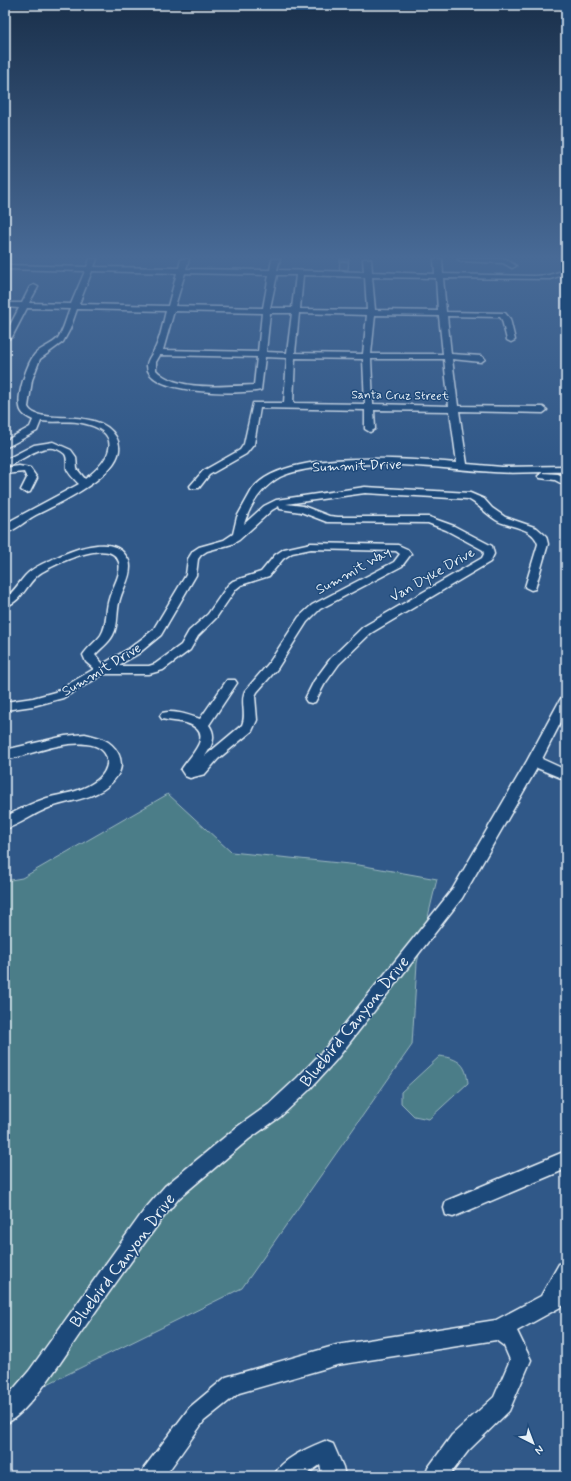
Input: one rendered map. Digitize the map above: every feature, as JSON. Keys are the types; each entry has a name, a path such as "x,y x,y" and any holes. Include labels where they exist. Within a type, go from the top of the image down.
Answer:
{"street":[{"path":"8,337 13,328"},
{"path":"5,530 85,485 103,471 115,453 116,443 106,430 86,421 66,418 38,418 27,414 24,408 28,380 37,357 60,342 67,328"},
{"path":"165,328 158,352 153,357 151,363 152,370 157,376 167,382 181,387 202,388 258,388 264,328"},
{"path":"288,405 290,355 294,328"},
{"path":"370,328 367,356 370,428"},
{"path":"444,328 462,465"},
{"path":"508,328 511,340"},
{"path":"158,352 261,355 449,357 481,359"},
{"name":"Santa Cruz Street","path":"195,486 206,472 243,452 249,444 256,405 543,410"},
{"path":"5,445 34,429 38,418"},
{"path":"5,464 37,447 53,445 68,452 71,457 72,469 85,485"},
{"name":"Summit Drive","path":"5,706 33,702 59,695 134,651 157,632 192,574 192,559 203,549 228,542 238,535 240,519 258,488 284,472 310,466 370,461 462,465 494,469 566,469"},
{"path":"524,468 528,473 558,477 566,483"},
{"path":"5,471 19,469 27,470 32,478 26,490"},
{"path":"238,535 268,508 280,502 365,490 470,496 480,501 488,510 501,519 533,530 541,536 543,544 531,587"},
{"name":"Van Dyke Drive","path":"268,508 299,508 312,511 327,519 338,520 429,520 440,523 481,543 488,548 489,554 486,560 367,630 335,661 318,684 311,699"},
{"name":"Summit Way","path":"103,670 149,670 159,666 186,647 193,634 212,616 232,586 265,574 279,557 288,551 311,546 398,548 404,551 406,554 398,564 326,601 309,613 273,666 251,691 249,696 251,720 246,728 213,756 200,771 190,774 188,770 206,744 207,734 202,725"},
{"path":"5,603 14,598 29,577 63,558 86,550 98,548 116,551 122,556 124,566 114,602 108,635 89,655 90,659 103,670"},
{"path":"166,716 182,717 202,725 231,683"},
{"name":"Bluebird Canyon Drive","path":"5,1413 12,1408 36,1378 152,1216 172,1192 243,1133 274,1111 304,1084 330,1055 457,894 534,761 566,700"},
{"path":"5,755 71,739 86,739 101,743 111,752 115,760 114,770 108,780 96,788 31,809 5,824"},
{"path":"534,761 566,775"},
{"path":"453,1208 566,1160"},
{"path":"548,1303 566,1271"},
{"path":"152,1476 197,1414 233,1384 337,1355 498,1330 566,1293"},
{"path":"436,1476 439,1469 460,1443 502,1404 521,1360 511,1339 498,1330"},
{"path":"285,1476 312,1457 325,1452 332,1467 334,1476"}],"green space":[{"path":"168,794 231,852 359,865 437,879 417,963 412,1045 242,1288 5,1405 5,881 22,878"},
{"path":"440,1056 457,1061 465,1071 468,1083 429,1119 414,1116 401,1103 401,1092"}]}
